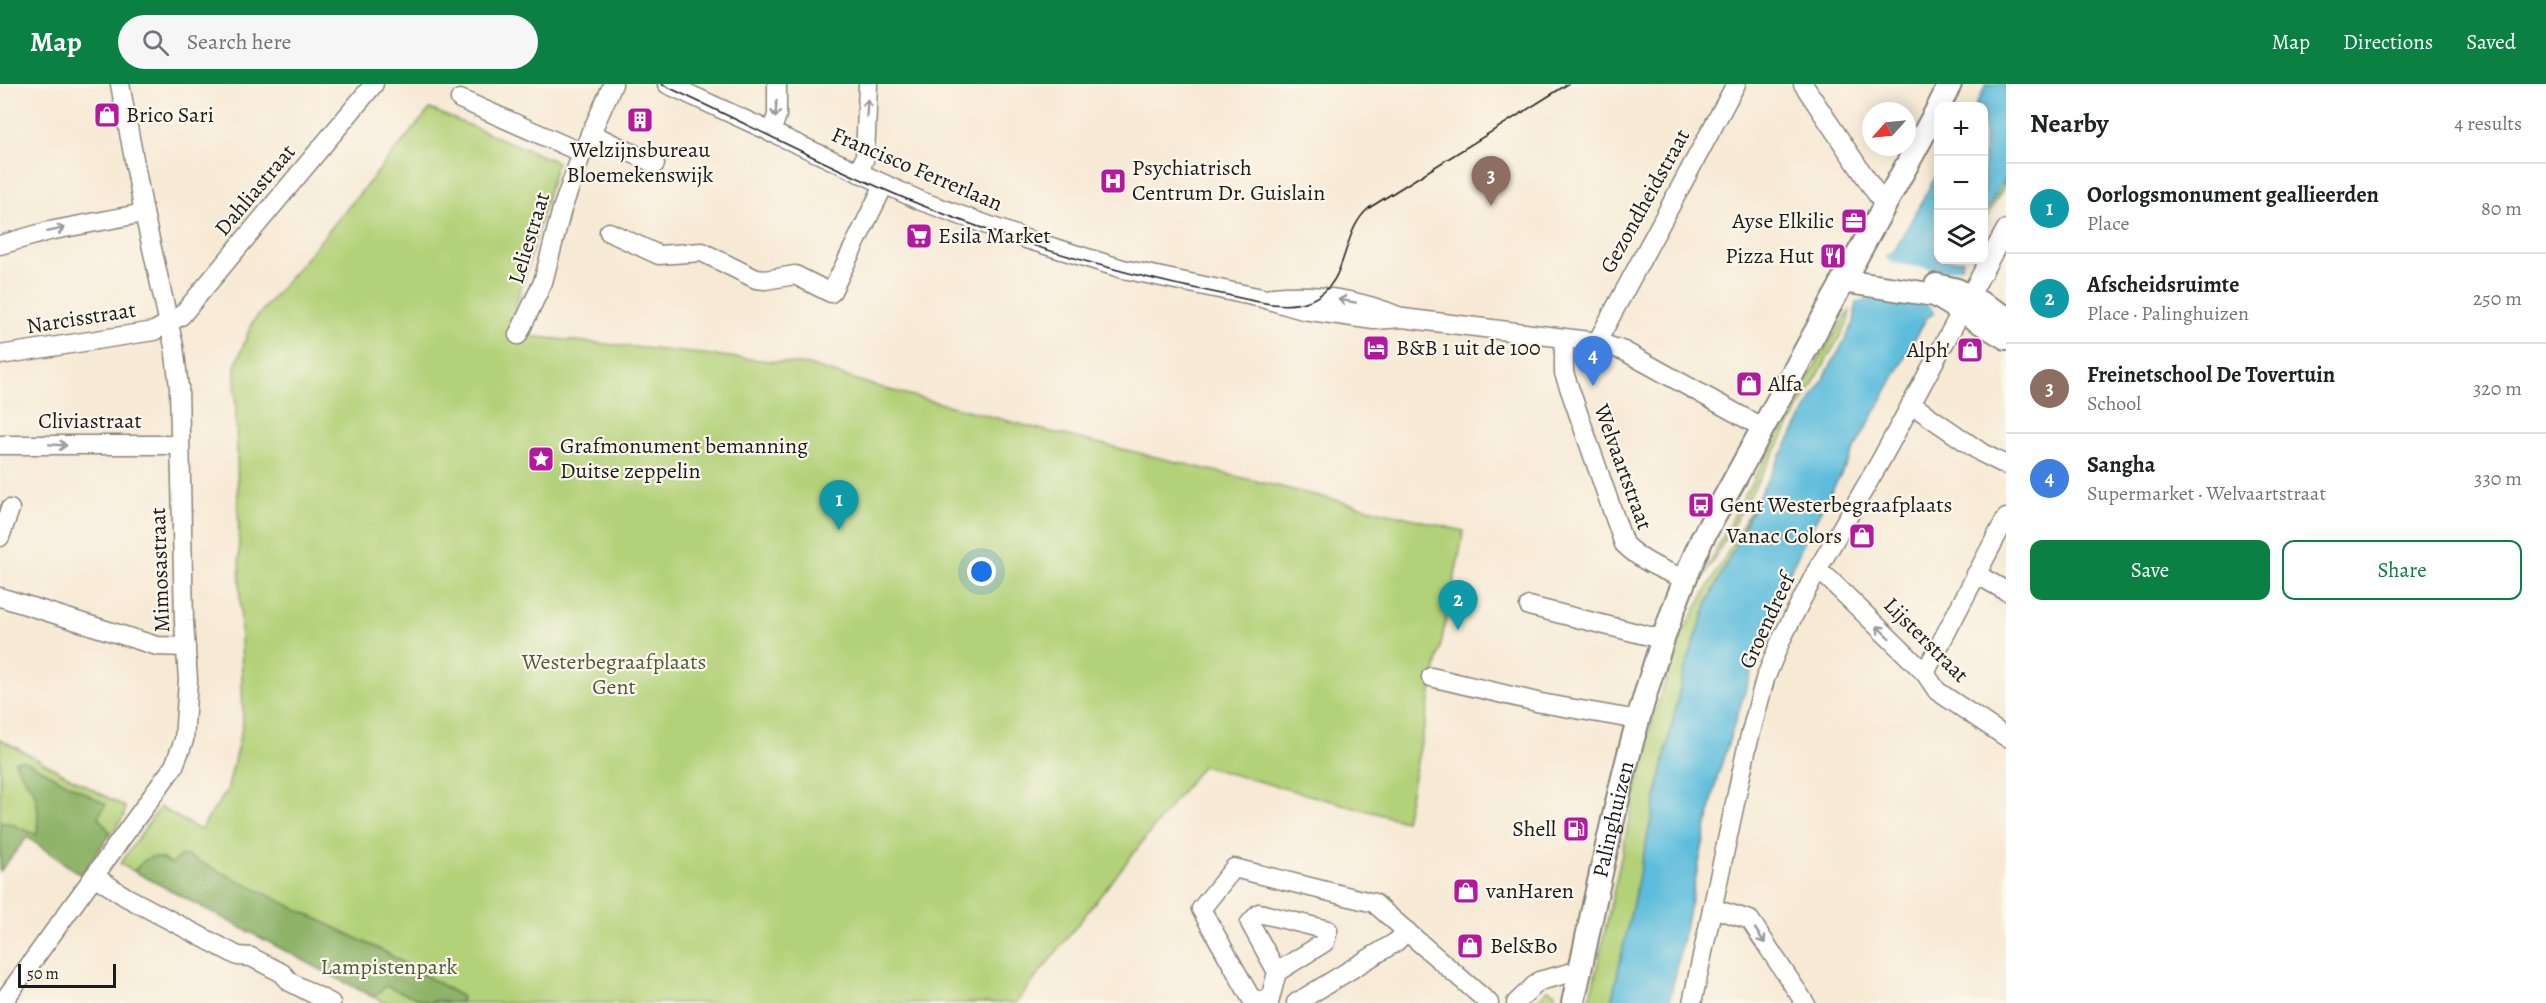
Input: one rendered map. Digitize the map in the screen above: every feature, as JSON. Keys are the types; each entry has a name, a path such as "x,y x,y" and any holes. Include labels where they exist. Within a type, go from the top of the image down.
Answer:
{"main road":[{"name":"Palinghuizen","path":"1941,102 1950,84"},
{"name":"Palinghuizen","path":"1574,1003 1638,720 1661,639 1684,578 1702,539 1762,428 1854,278 1886,208 1934,117"},
{"path":"1854,278 1959,300 2006,317"},
{"path":"1959,300 2006,338"}],"street":[{"name":"Mimosastraat","path":"2,1003 138,818 180,753 185,728 187,696 179,387 174,346 144,213 120,84"},
{"name":"Leliestraat","path":"518,335 543,282 562,209 590,133 613,84"},
{"name":"Francisco Ferrerlaan","path":"667,84 884,185 973,221 1075,255 1189,284 1262,298 1303,310 1374,320 1403,318 1597,342 1624,351 1762,428"},
{"path":"771,133 777,115 777,84"},
{"path":"859,173 865,157 868,84"},
{"name":"Gezondheidstraat","path":"1597,342 1736,84"},
{"path":"1803,84 1886,208"},
{"name":"Dahliastraat","path":"169,323 181,316 370,85"},
{"path":"460,99 582,153"},
{"path":"590,133 656,164"},
{"path":"609,232 659,255 702,252 756,279 765,280 795,275 831,293 884,185"},
{"path":"0,245 49,231 144,213"},
{"name":"Groendreef","path":"1692,1003 1747,747 1765,679 1781,640 1816,572 1911,404 1959,300 2006,229"},
{"name":"Narcisstraat","path":"0,355 144,333 154,331 169,323"},
{"name":"Welvaartstraat","path":"1564,339 1564,373 1624,544 1633,553 1684,578"},
{"path":"1911,404 1982,453 2006,465"},
{"name":"Cliviastraat","path":"0,445 180,445"},
{"path":"0,537 10,509"},
{"path":"1925,673 2006,518"},
{"name":"Lijsterstraat","path":"1816,572 1828,578 1925,673 1937,691 2006,737"},
{"path":"1976,574 2006,591"},
{"path":"0,597 157,646 186,647"},
{"path":"1529,606 1661,639"},
{"path":"1431,677 1541,703 1638,720"},
{"path":"1276,972 1269,1003 1251,998 1201,909 1234,868 1374,903 1489,1003"},
{"path":"94,876 126,897 238,956 251,957 282,973 290,982 330,1003"},
{"path":"1712,908 1750,920 1805,1003"},
{"path":"1296,1003 1396,942 1407,931"},
{"path":"1516,1003 1539,981 1581,970"}],"green space":[{"name":"Westerbegraafplaats Gent","path":"430,109 557,162 509,330 518,335 808,365 886,389 1039,429 1464,531 1405,821 1202,766 1016,1003 386,1003 120,864 160,807 200,830 227,791 243,724 235,367 252,323"},
{"path":"2006,175 2006,183 1988,215 1988,209"},
{"path":"1850,310 1848,322 1700,584 1724,534 1819,358"},
{"path":"1763,488 1708,602 1683,675 1611,1003 1589,1003 1649,731 1680,638"},
{"path":"0,739 125,807 124,816 81,875 27,837 0,871"},
{"path":"23,760 106,804 98,817 111,833 81,875 27,837 0,871 0,823 9,823 37,835 38,810 35,795 15,761"},
{"name":"Lampistenpark","path":"181,855 188,856 385,952 462,997 461,1002 448,1003 438,1000 429,1003 386,986 373,997 134,871 147,858 156,857 172,864"},
{"path":"1548,989 1555,993 1556,1003 1534,1003"}],"water":[{"path":"1987,84 2006,84 2006,175 1988,209 1988,102 1977,102"},
{"path":"1934,179 1934,264 1962,264 1958,277 1939,307 1926,319 1787,577 1750,676 1717,778 1669,1003 1611,1003 1683,675 1708,602 1763,488 1854,323 1856,303 1883,259 1895,250"}],"pier":[{"path":"1883,255 1891,263 1947,271 1965,266 1964,273 1937,315 1930,306 1925,304 1870,298 1853,303"}],"tram line":[{"path":"661,84 855,177 993,232 1067,256 1142,276 1252,301 1288,305 1311,300 1324,292 1333,282 1353,231 1369,208 1568,84"}],"place":[{"name":"Brico Sari","path":"107,115"},
{"name":"Welzijnsbureau Bloemekenswijk","path":"640,120"},
{"name":"Psychiatrisch Centrum Dr. Guislain","path":"1113,181"},
{"name":"Freinetschool De Tovertuin","path":"1491,206"},
{"name":"Ayse Elkilic","path":"1854,221"},
{"name":"Esila Market","path":"919,236"},
{"name":"Pizza Hut","path":"1833,256"},
{"name":"B&B 1 uit de 100","path":"1376,348"},
{"name":"Alph'","path":"1970,350"},
{"name":"Alfa","path":"1749,384"},
{"name":"Sangha","path":"1593,386"},
{"name":"Grafmonument bemanning Duitse zeppelin","path":"541,459"},
{"name":"Gent Westerbegraafplaats","path":"1701,505"},
{"name":"Oorlogsmonument geallieerden","path":"839,530"},
{"name":"Vanac Colors","path":"1862,536"},
{"name":"Afscheidsruimte","path":"1458,630"},
{"name":"Shell","path":"1576,829"},
{"name":"vanHaren","path":"1466,891"},
{"name":"Bel&Bo","path":"1470,946"}]}
